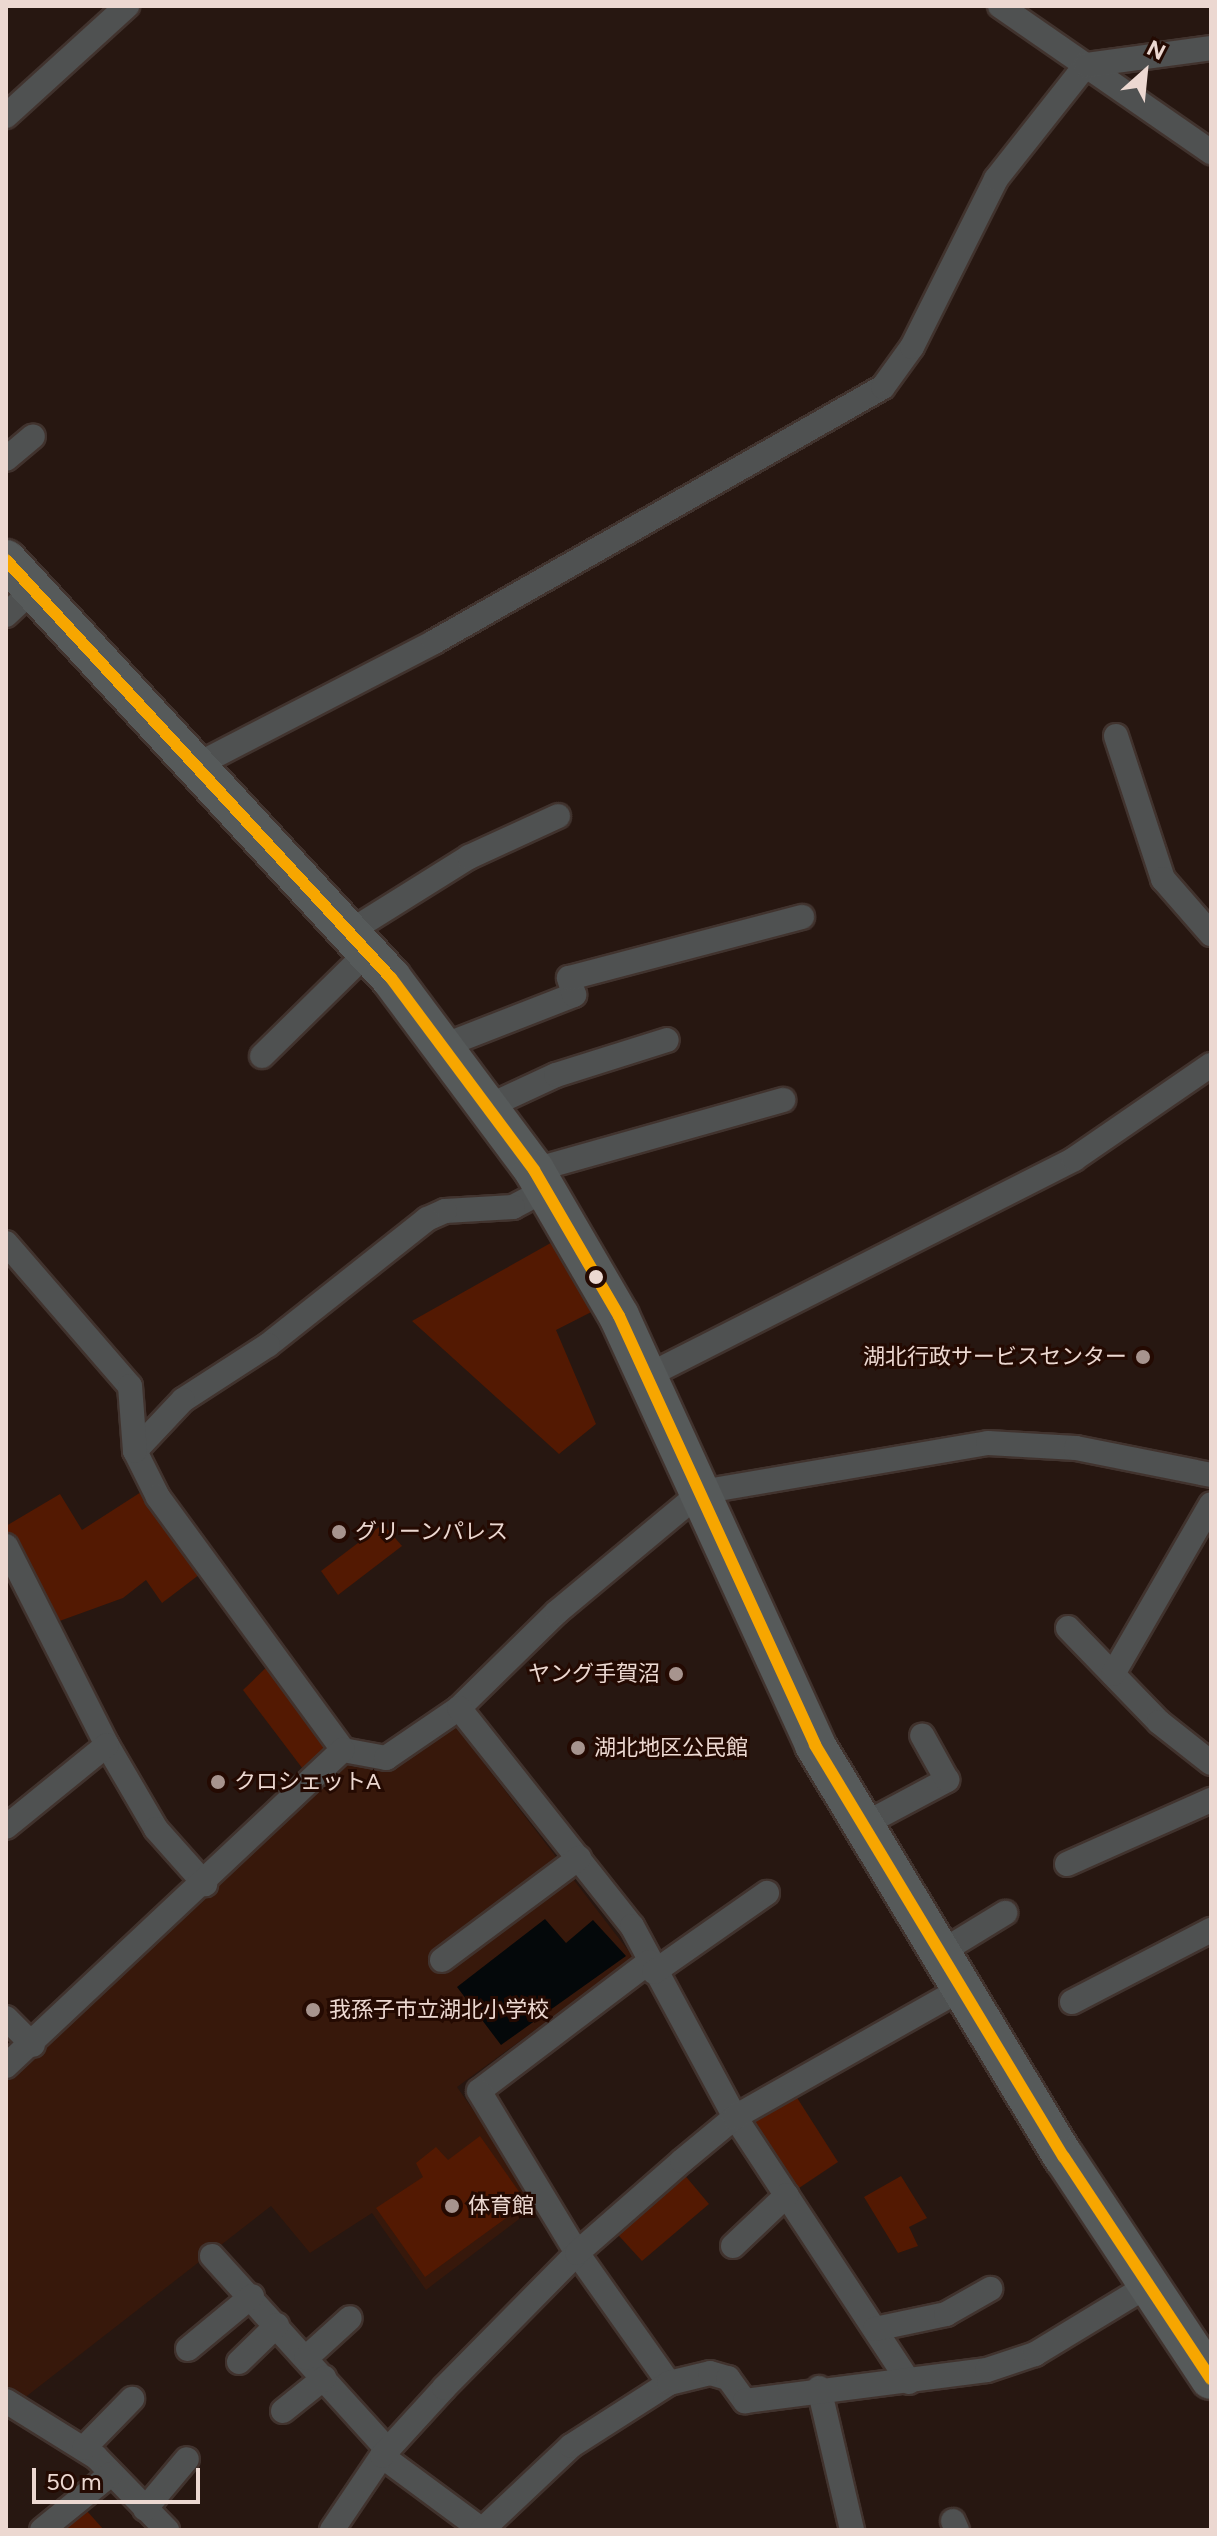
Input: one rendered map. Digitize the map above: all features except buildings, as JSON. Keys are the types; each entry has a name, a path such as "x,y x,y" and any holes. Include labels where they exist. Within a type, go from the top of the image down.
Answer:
{"highway":[{"path":"6,560 36,587 358,942 443,1046 540,1180 647,1376 701,1492 783,1684 861,1826 1147,2286 1211,2379"}],"street":[{"path":"6,116 127,6"},
{"path":"1000,6 1211,152"},
{"path":"197,765 434,642 883,387 912,347 996,179 1086,65 1211,48"},
{"path":"6,459 33,436"},
{"path":"6,615 36,587"},
{"path":"1116,736 1163,879 1211,934"},
{"path":"262,1056 358,942 469,857 558,816"},
{"path":"443,1046 574,995 569,978 802,917"},
{"path":"487,1107 667,1040"},
{"path":"647,1376 1074,1159 1211,1065"},
{"path":"135,1451 183,1400 268,1345 427,1219 445,1211 513,1207 540,1180 783,1100"},
{"path":"6,1243 130,1386 135,1451 200,1557 343,1750 386,1758 459,1708 557,1612 701,1492 988,1443 1076,1448 1211,1475"},
{"path":"1113,1674 1211,1504"},
{"path":"6,1546 15,1598 156,1829 205,1884"},
{"path":"1068,1628 1113,1674 1211,1763"},
{"path":"459,1708 632,1926 735,2117 909,2382"},
{"path":"861,1826 947,1780 922,1735"},
{"path":"6,1827 107,1745"},
{"path":"6,2066 33,2045 205,1884 343,1750"},
{"path":"1067,1864 1211,1800"},
{"path":"442,1960 579,1858"},
{"path":"669,2383 577,2253 479,2091 652,1967 767,1893"},
{"path":"938,1954 1005,1913"},
{"path":"1072,2002 1101,1975 1211,1930"},
{"path":"332,2530 385,2453 577,2253 735,2117 961,1989"},
{"path":"6,2018 33,2045"},
{"path":"733,2246 787,2195"},
{"path":"212,2256 252,2296 385,2453 482,2530 613,2413 669,2383 710,2373 728,2378 745,2401 819,2388 909,2382 1035,2354 1147,2286"},
{"path":"875,2329 946,2314 990,2289"},
{"path":"188,2349 252,2296"},
{"path":"306,2358 350,2318"},
{"path":"239,2362 277,2325"},
{"path":"283,2411 324,2378"},
{"path":"819,2388 852,2530"},
{"path":"84,2448 132,2399"},
{"path":"9,2407 84,2448 167,2530"},
{"path":"145,2509 187,2459"},
{"path":"42,2530 111,2474"}],"shaded area":[{"path":"572,1231 611,1302 556,1330 596,1424 559,1454 412,1321"},
{"path":"152,1485 208,1568 162,1603 146,1580 123,1598 43,1627 6,1545 6,1526 60,1494 82,1530"},
{"path":"383,1524 402,1546 338,1595 321,1571"},
{"path":"275,1659 343,1750 312,1781 243,1690"},
{"name":"我孫子市立湖北小学校","path":"453,1723 634,1958 457,2087 539,2204 426,2290 372,2213 310,2253 271,2206 14,2406 6,2400 6,2062 343,1750 386,1758"},
{"path":"545,1919 566,1943 593,1920 626,1956 501,2045 457,1987"},
{"path":"794,2093 838,2162 787,2196 735,2117"},
{"name":"体育館","path":"480,2136 527,2203 425,2277 376,2208 423,2177 416,2163 436,2147 448,2160"},
{"path":"677,2166 709,2204 642,2261 609,2225"},
{"path":"901,2176 927,2218 909,2227 918,2246 898,2253 864,2197"},
{"path":"78,2501 104,2530 56,2530"}],"transit line":[{"path":"6,560 391,978 534,1170 619,1316 815,1745 1064,2157 1211,2379"}],"place":[{"name":"湖北行政サービスセンター","path":"1143,1357"},
{"name":"グリーンパレス","path":"339,1532"},
{"name":"ヤング手賀沼","path":"676,1674"},
{"name":"湖北地区公民館","path":"578,1748"},
{"name":"クロシェットA","path":"218,1782"},
{"name":"我孫子市立湖北小学校","path":"313,2010"},
{"name":"体育館","path":"452,2206"}]}
